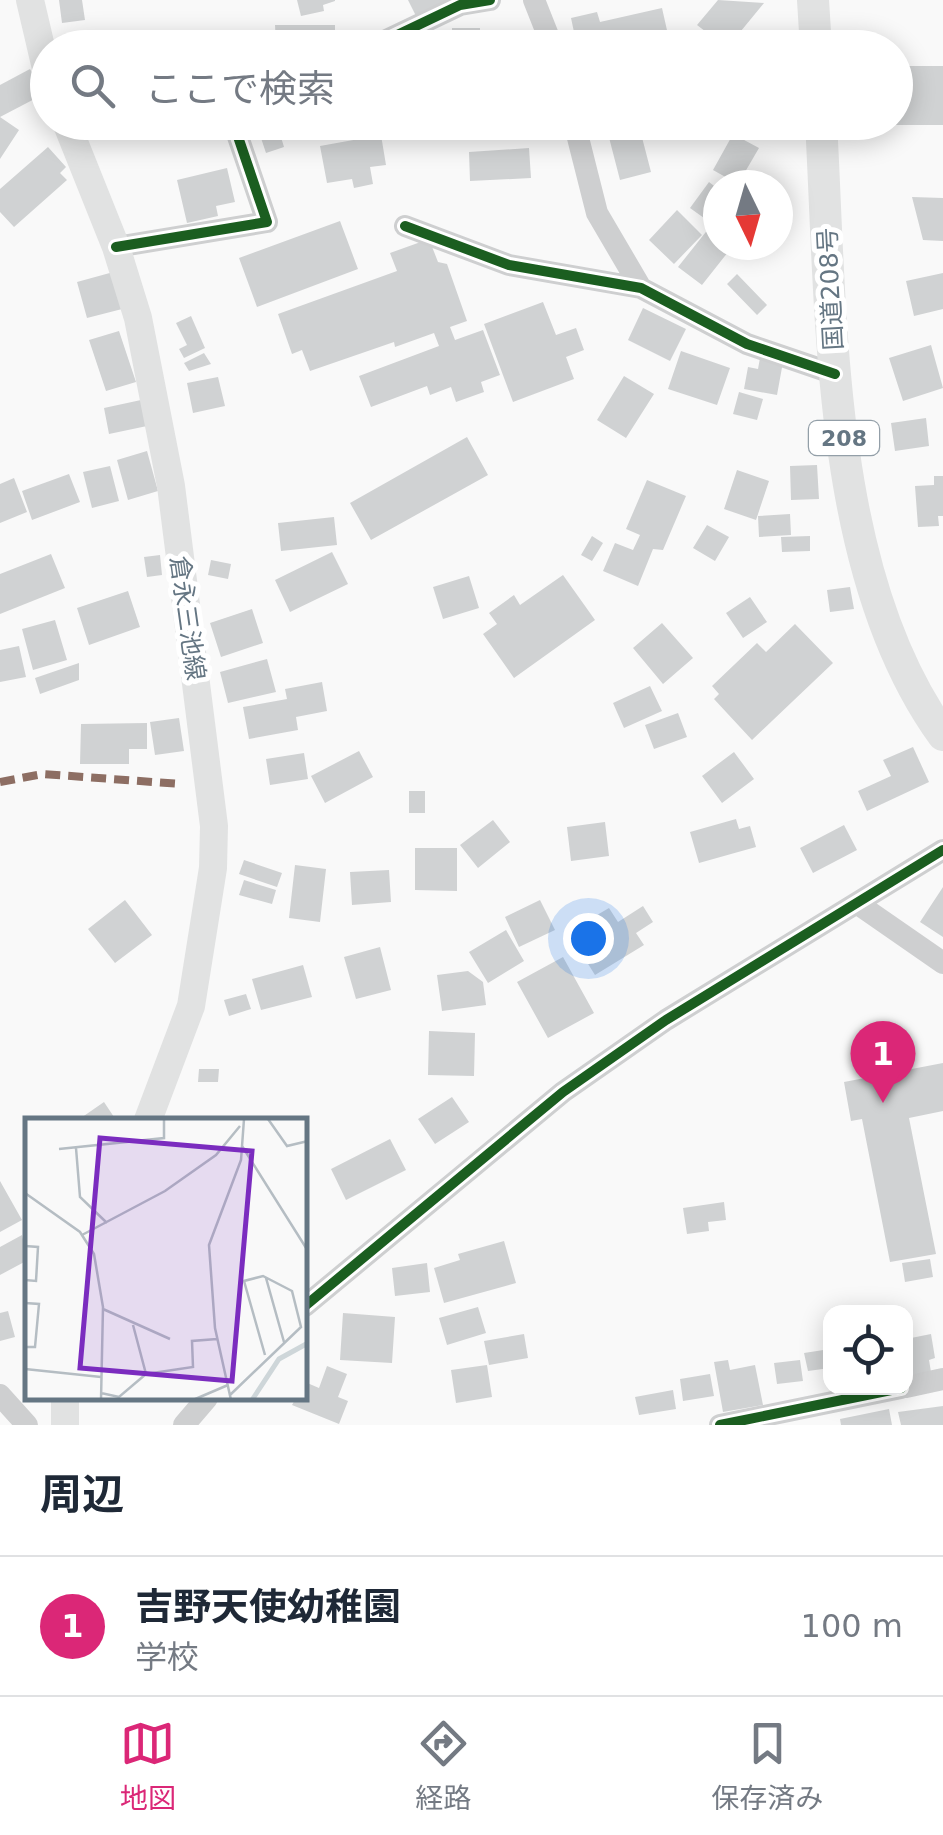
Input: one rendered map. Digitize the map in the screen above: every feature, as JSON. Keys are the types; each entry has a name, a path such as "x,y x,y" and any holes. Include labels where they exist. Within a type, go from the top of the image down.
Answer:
{"highway":[{"path":"814,0 815,30"},
{"name":"国道208号","path":"822,140 836,374 862,553 913,688 943,735"}],"main road":[{"path":"30,0 37,30"},
{"name":"倉永三池線","path":"73,140 116,247 138,318 171,486 214,826 214,868 191,1006 149,1118"},
{"path":"64,1400 65,1425"}],"street":[{"path":"407,30 460,4 490,0"},
{"path":"534,0 546,30"},
{"path":"116,247 268,222 238,140"},
{"path":"579,140 598,213 641,288"},
{"path":"406,226 509,265 641,288 746,344 836,374"},
{"path":"308,1304 563,1092 666,1020 943,850"},
{"path":"858,904 943,963"},
{"path":"913,1385 943,1379"},
{"path":"0,1395 27,1425"},
{"path":"720,1425 864,1395"},
{"path":"184,1425 205,1400"}],"building":[{"path":"59,0 82,0 85,20 62,23"},
{"path":"297,0 335,1 323,5 324,11 301,16"},
{"path":"408,0 449,0 416,16"},
{"path":"718,0 764,3 742,30 704,30 697,25"},
{"path":"662,8 667,30 574,30 571,18 597,12 600,22"},
{"path":"275,25 335,25 335,30 275,30"},
{"path":"913,66 943,66 943,125 913,125"},
{"path":"30,69 30,101 0,117 0,85"},
{"path":"0,117 19,130 0,159"},
{"path":"262,140 282,140 284,147 266,153"},
{"path":"382,140 386,165 370,167 373,184 354,188 352,179 327,183 320,146"},
{"path":"610,140 643,140 651,172 620,180"},
{"path":"730,140 744,140 759,148 746,170 713,170"},
{"path":"48,147 66,167 60,173 67,180 14,227 0,212 0,189"},
{"path":"529,148 531,178 470,181 469,152"},
{"path":"227,168 235,202 216,206 218,216 187,223 177,180"},
{"path":"703,190 703,217 690,208"},
{"path":"912,197 943,198 943,241 923,240"},
{"path":"677,210 702,235 674,264 649,240"},
{"path":"340,221 358,269 257,307 239,258"},
{"path":"703,236 703,260 722,260 702,285 678,267"},
{"path":"429,239 438,262 447,264 467,321 450,327 455,340 483,330 500,375 481,382 484,392 456,402 451,387 430,395 427,386 371,407 359,376 439,346 434,333 395,347 394,342 310,371 302,350 292,354 278,314 397,271 390,253"},
{"path":"117,271 126,308 87,318 77,282"},
{"path":"943,273 943,309 914,316 906,281"},
{"path":"737,274 767,305 757,315 727,284"},
{"path":"543,302 556,335 576,328 584,350 566,357 574,379 513,402 484,324"},
{"path":"643,308 686,329 670,361 628,340"},
{"path":"191,316 205,348 184,358 179,349 187,345 176,323"},
{"path":"119,331 136,382 106,391 89,340"},
{"path":"931,345 943,388 903,401 889,358"},
{"path":"681,351 730,368 717,405 668,389"},
{"path":"204,353 211,364 189,371 184,363"},
{"path":"760,358 783,362 777,395 744,389 748,367 758,369"},
{"path":"624,376 654,394 626,438 597,420"},
{"path":"218,377 225,406 193,413 187,383"},
{"path":"739,392 763,399 757,420 733,414"},
{"path":"141,400 147,426 109,434 104,408"},
{"path":"926,418 929,446 895,451 891,423"},
{"path":"467,437 488,475 371,540 350,503"},
{"path":"147,451 158,491 128,500 117,460"},
{"path":"817,465 819,499 791,500 790,466"},
{"path":"110,466 119,501 92,508 83,472"},
{"path":"737,470 769,481 756,520 724,509"},
{"path":"69,474 80,502 32,520 22,491"},
{"path":"934,476 943,476 943,516 938,516 939,526 918,527 915,486 934,485"},
{"path":"14,478 27,512 0,523 0,484"},
{"path":"647,480 686,496 663,550 653,549 638,586 603,571 615,543 633,550 640,535 626,529"},
{"path":"790,514 791,535 759,537 758,516"},
{"path":"334,517 337,545 281,551 278,523"},
{"path":"707,525 729,537 715,561 693,548"},
{"path":"592,536 603,543 592,561 581,555"},
{"path":"810,536 810,551 782,552 781,537"},
{"path":"332,552 348,584 290,612 275,580"},
{"path":"51,554 65,588 0,614 0,574"},
{"path":"160,555 162,575 147,577 144,557"},
{"path":"211,560 231,564 228,579 208,575"},
{"path":"563,575 595,620 514,678 483,634 497,624 489,613 514,595 520,605"},
{"path":"469,576 479,608 443,619 433,587"},
{"path":"850,587 854,609 830,612 827,590"},
{"path":"128,591 140,627 89,645 77,608"},
{"path":"750,597 767,622 743,638 726,613"},
{"path":"252,609 263,643 221,657 210,623"},
{"path":"55,620 67,660 33,670 22,629"},
{"path":"662,623 693,658 663,684 633,648"},
{"path":"795,624 833,663 752,740 714,699 719,694 712,686 757,643 766,652"},
{"path":"19,646 26,677 0,682 0,650"},
{"path":"267,659 276,692 228,703 220,672"},
{"path":"79,663 79,680 40,694 35,678"},
{"path":"322,682 327,711 296,717 298,730 249,739 243,707 287,699 285,689"},
{"path":"650,686 662,711 624,728 613,703"},
{"path":"678,713 687,737 654,749 645,725"},
{"path":"179,718 184,751 155,755 150,722"},
{"path":"147,723 147,749 129,749 129,764 80,764 81,724"},
{"path":"913,747 929,782 867,811 858,791 891,776 883,760"},
{"path":"359,751 373,777 325,803 311,776"},
{"path":"734,752 754,779 722,803 702,776"},
{"path":"304,753 308,779 270,785 266,759"},
{"path":"409,791 425,791 425,813 409,813"},
{"path":"736,819 739,829 750,826 756,847 699,863 690,832"},
{"path":"493,820 510,842 478,868 460,845"},
{"path":"605,822 609,856 571,861 567,827"},
{"path":"844,825 857,850 813,873 800,848"},
{"path":"415,848 457,848 457,891 415,890"},
{"path":"244,860 282,873 277,887 239,874"},
{"path":"295,865 326,869 320,922 289,918"},
{"path":"389,870 391,902 352,905 350,872"},
{"path":"244,880 276,890 272,904 239,895"},
{"path":"943,887 943,937 920,922"},
{"path":"125,900 152,935 115,963 88,929"},
{"path":"540,900 555,930 519,947 505,917"},
{"path":"643,906 653,922 636,933 644,945 595,975 568,932 609,908 618,922"},
{"path":"506,930 524,961 488,983 469,952"},
{"path":"380,947 391,990 356,999 344,957"},
{"path":"563,957 594,1013 548,1038 517,982"},
{"path":"303,965 312,997 261,1010 252,979"},
{"path":"468,971 483,982 486,1005 442,1011 437,975"},
{"path":"246,994 251,1009 229,1016 224,1000"},
{"path":"429,1031 475,1033 474,1076 428,1075"},
{"path":"943,1063 943,1111 909,1118 936,1254 890,1262 862,1119 851,1121 844,1082"},
{"path":"199,1069 219,1069 218,1082 198,1082"},
{"path":"452,1097 469,1122 435,1144 418,1119"},
{"path":"104,1102 115,1118 81,1118"},
{"path":"390,1139 406,1170 346,1200 331,1169"},
{"path":"0,1181 22,1220 0,1232"},
{"path":"724,1202 726,1220 708,1222 709,1231 687,1234 683,1208"},
{"path":"22,1235 25,1262 0,1275 0,1247"},
{"path":"504,1241 516,1283 444,1303 434,1268 460,1260 458,1254"},
{"path":"930,1259 933,1277 905,1282 902,1263"},
{"path":"427,1263 430,1292 395,1296 392,1268"},
{"path":"478,1307 486,1333 447,1345 439,1318"},
{"path":"8,1311 15,1337 0,1341 0,1313"},
{"path":"343,1313 395,1317 392,1363 340,1360"},
{"path":"524,1334 528,1358 489,1365 484,1341"},
{"path":"931,1334 935,1358 929,1360 931,1372 913,1375 913,1338"},
{"path":"823,1350 823,1369 808,1371 804,1353"},
{"path":"728,1360 730,1370 755,1365 763,1405 723,1412 714,1362"},
{"path":"800,1360 803,1381 777,1384 774,1363"},
{"path":"487,1365 492,1397 456,1403 451,1370"},
{"path":"327,1366 347,1374 338,1397 348,1401 339,1424 292,1405 295,1400 308,1400 308,1383 319,1388"},
{"path":"710,1374 714,1396 683,1401 680,1379"},
{"path":"673,1390 676,1409 639,1415 635,1397"},
{"path":"943,1406 943,1425 901,1425 898,1412"},
{"path":"889,1409 892,1425 841,1425 840,1419"}],"marked path":[{"path":"0,782 43,774 181,784"}],"cycle path":[{"path":"408,30 460,5 490,0"},
{"path":"116,247 267,222 239,140"},
{"path":"405,226 509,265 641,288 747,344 835,374"},
{"path":"308,1304 563,1092 666,1020 943,850"},
{"path":"720,1425 867,1395"}],"place":[{"name":"吉野天使幼稚園","path":"883,1103"}]}
